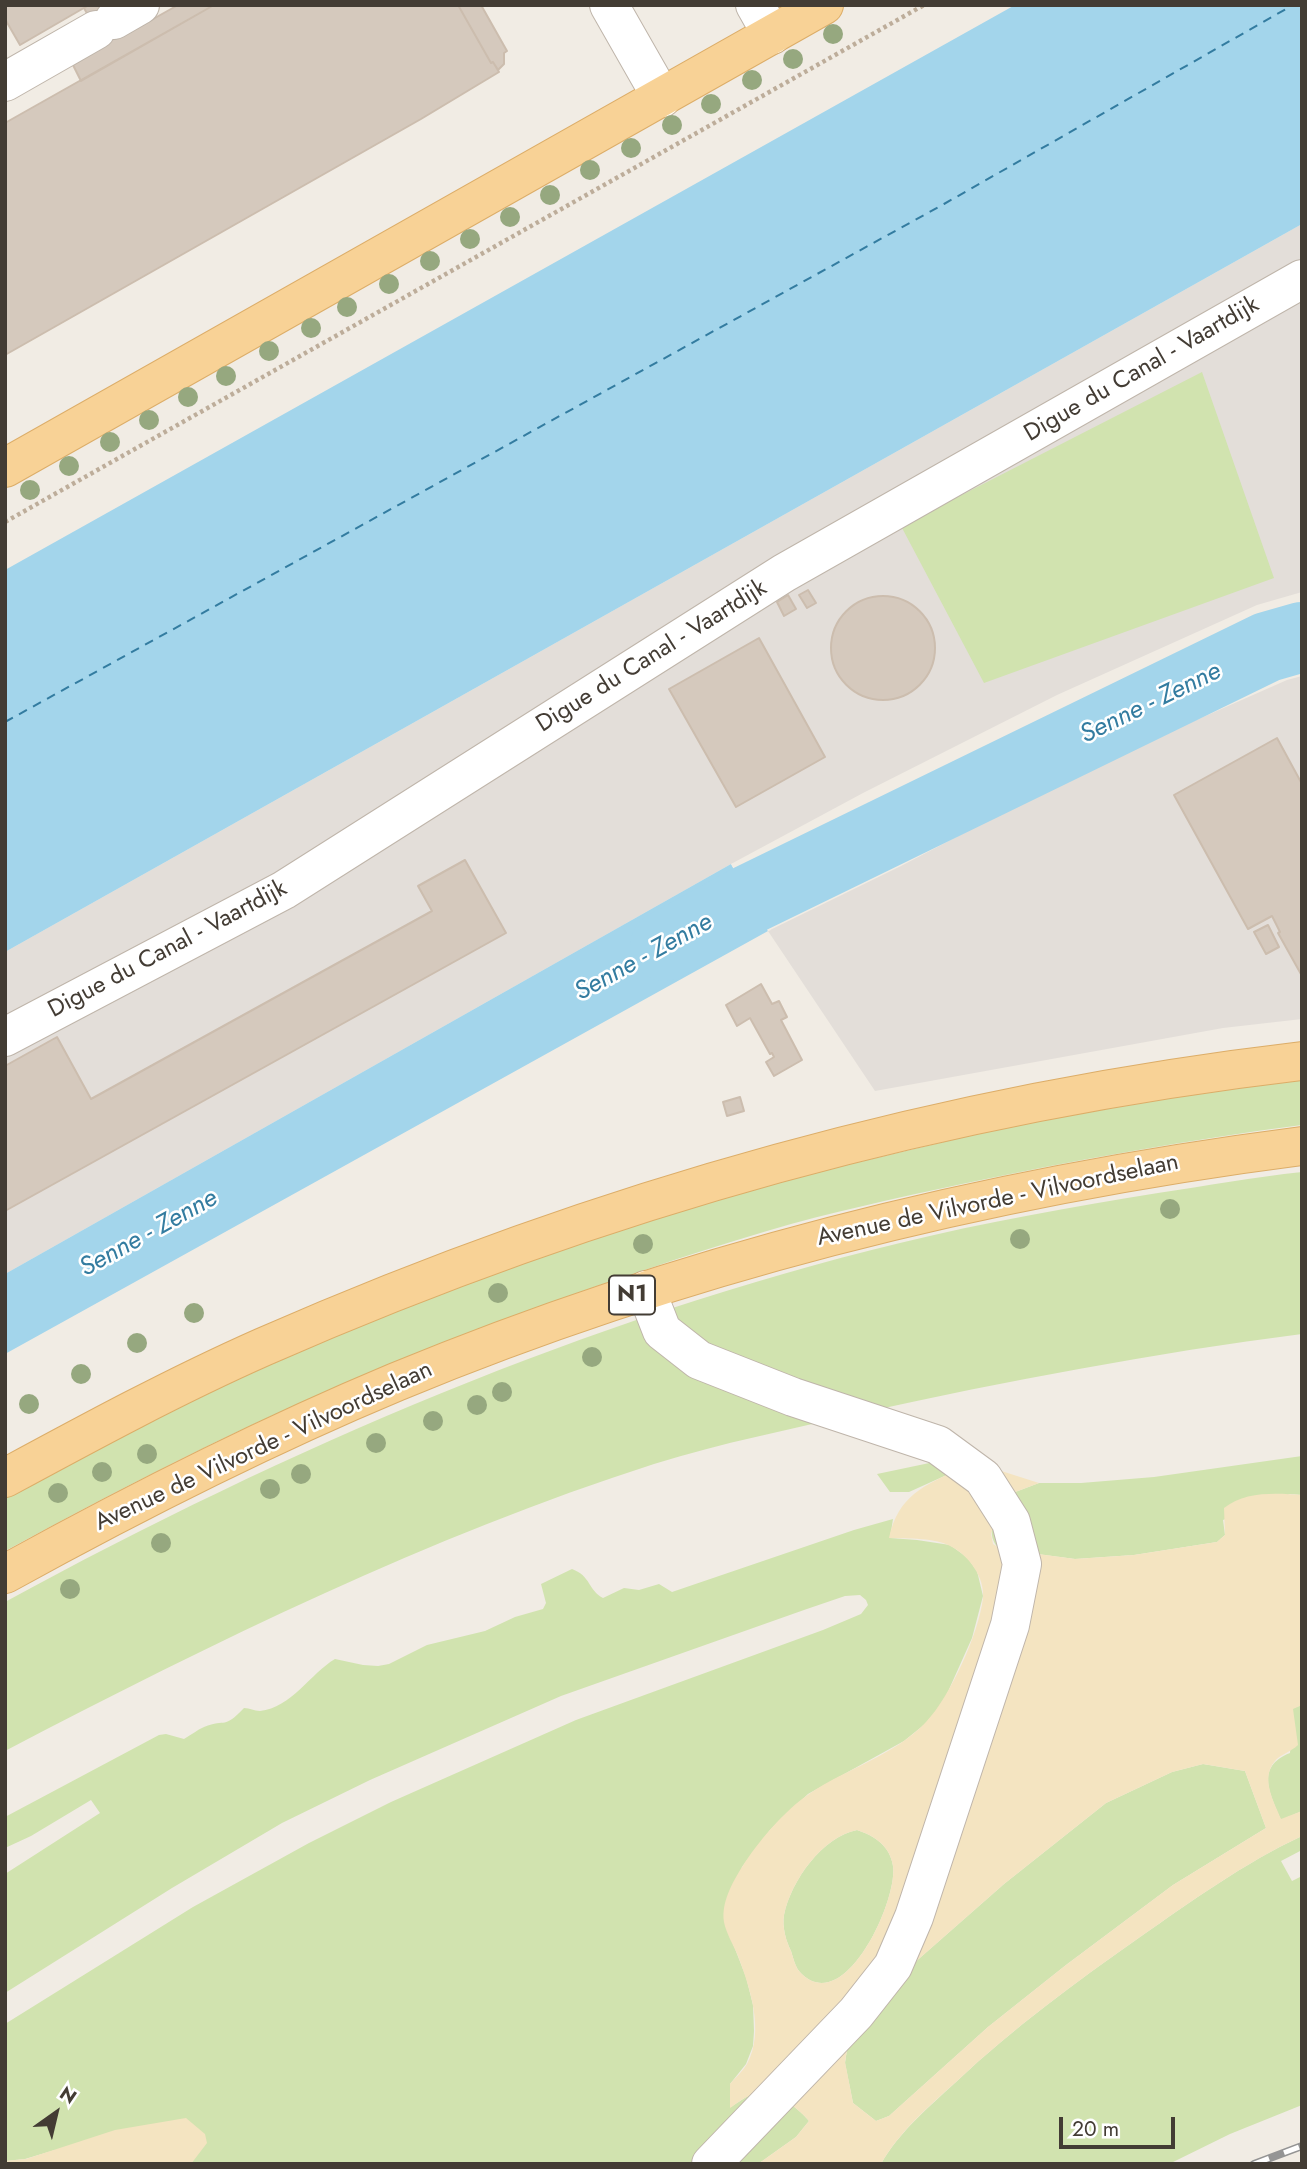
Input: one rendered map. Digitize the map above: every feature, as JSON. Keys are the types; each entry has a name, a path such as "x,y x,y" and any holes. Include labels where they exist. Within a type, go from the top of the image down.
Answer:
{"main road":[{"path":"5,468 662,98 763,20 824,5"},
{"path":"5,1478 170,1391 262,1347 438,1275 632,1206 774,1163 969,1116 1170,1079 1302,1061"},
{"name":"Avenue de Vilvorde - Vilvoordselaan","path":"5,1573 172,1485 370,1394 493,1344 646,1290 765,1253 910,1215 1052,1185 1182,1162 1302,1146"}],"lane":[{"path":"609,5 662,98"},
{"path":"5,82 117,18"},
{"name":"Digue du Canal - Vaartdijk","path":"5,1037 284,890 784,573 1302,279"},
{"path":"646,1290 662,1331 699,1360 793,1397 938,1445 974,1471 983,1478 1011,1522 1022,1564 1010,1625 914,1917 893,1966 856,2013 711,2164"}],"path":[{"path":"5,523 924,5"}],"shaded area":[{"path":"1302,224 1302,592 1257,605 1057,695 863,793 731,864 5,1274 5,952"},
{"path":"1302,676 1302,1019 1223,1028 875,1091 768,931 901,866 1092,766 1287,680"}],"green space":[{"path":"1202,372 1274,578 984,683 901,526"},
{"path":"1302,1079 1302,1125 1089,1159 840,1211 767,1231 585,1290 406,1358 253,1424 5,1551 5,1497 150,1421 269,1364 415,1303 526,1261 758,1186 1032,1121"},
{"path":"1302,1172 1302,1334 1136,1359 970,1390 705,1449 654,1464 487,1524 405,1558 243,1631 5,1751 5,1602 112,1545 330,1441 441,1393 554,1349 783,1274 900,1243 1061,1209"},
{"path":"1302,1456 1302,1495 1290,1494 1223,1520 1225,1535 1217,1542 1134,1555 1075,1559 1000,1549 993,1538 992,1525 1002,1497 1039,1483 1081,1483 1154,1477"},
{"path":"958,1457 960,1469 909,1492 890,1492 877,1474"},
{"path":"893,1519 890,1538 950,1545 968,1558 977,1571 983,1596 972,1638 942,1705 925,1724 904,1741 808,1794 770,1830 742,1867 725,1923 746,1977 753,2005 754,2031 753,2046 746,2064 730,2084 731,2107 758,2093 783,2099 809,2121 796,2137 758,2164 191,2164 195,2155 55,2150 25,2159 5,2161 5,2024 193,1907 309,1843 391,1802 576,1720 823,1630 861,1614 868,1605 860,1595 845,1596 804,1610 561,1696 370,1780 282,1823 172,1888 5,1993 5,1874 100,1813 91,1800 31,1836 5,1848 5,1817 159,1735 184,1739 204,1727 228,1721 244,1708 260,1711 281,1704 335,1659 363,1665 389,1664 427,1645 485,1631 515,1617 543,1609 546,1603 541,1584 572,1569 583,1575 594,1591 603,1598 624,1588 639,1590 659,1584 672,1592"},
{"path":"1302,1705 1302,1811 1281,1820 1270,1791 1269,1773 1279,1759 1290,1753 1293,1708"},
{"path":"1203,1764 1245,1771 1266,1828 1173,1885 1066,1965 988,2027 889,2116 876,2121 853,2103 845,2063 849,2037 913,1964 1004,1884 1106,1803 1172,1772"},
{"path":"857,1830 870,1835 889,1853 893,1866 887,1904 877,1928 849,1969 833,1981 816,1982 796,1967 785,1934 784,1915 793,1888 810,1862 832,1841"},
{"path":"1302,1836 1302,1850 1281,1861 1292,1881 1302,1876 1302,2105 1230,2134 1169,2164 881,2164 906,2130 926,2110 1045,2006 1219,1883"}],"sand":[{"path":"960,1469 995,1469 1039,1483 1002,1497 991,1534 993,1544 1001,1549 1075,1559 1134,1555 1217,1542 1225,1535 1224,1508 1232,1502 1261,1494 1302,1495 1302,1705 1293,1709 1298,1745 1275,1761 1268,1782 1281,1819 1302,1811 1302,1836 1219,1883 1045,2006 925,2110 888,2152 881,2164 758,2164 796,2137 809,2121 790,2104 766,2094 749,2096 730,2108 730,2084 747,2064 755,2038 755,2024 747,1982 724,1922 726,1900 748,1858 791,1809 809,1794 885,1753 913,1734 935,1711 954,1681 976,1629 983,1598 979,1575 964,1556 945,1544 921,1539 889,1538 893,1524 906,1502 924,1487","holes":["1203,1764 1245,1771 1266,1828 1173,1885 1066,1965 988,2027 889,2116 876,2121 853,2103 845,2062 849,2037 913,1964 1004,1884 1106,1803 1172,1772","857,1830 870,1835 889,1853 893,1866 887,1904 877,1928 849,1969 833,1981 816,1982 796,1967 785,1934 784,1915 793,1888 810,1862 832,1841"]},
{"path":"186,2118 205,2134 207,2143 191,2164 5,2164 5,2161 26,2159 115,2130"}],"water":[{"path":"1015,5 1302,5 1302,224 5,952 5,570"},
{"path":"731,864 768,931 5,1354 5,1274"}],"pier":[{"path":"734,863 771,930 768,931 731,864"}],"building":[{"path":"5,5 89,5 20,45 5,19"},
{"path":"89,5 106,5 123,36 178,5 214,5 81,81 73,65 105,46 84,8"},
{"path":"214,5 458,5 491,63 493,62 499,72 5,355 5,123"},
{"path":"458,5 481,5 507,51 504,53 504,64 498,70 493,62 491,63"},
{"path":"808,590 816,603 807,608 799,595"},
{"path":"788,595 796,609 784,616 777,602"},
{"path":"883,596 903,600 920,611 931,628 935,648 931,668 920,685 903,696 883,700 863,696 846,685 835,668 831,648 835,628 846,611 863,600"},
{"path":"759,638 825,757 736,807 669,689"},
{"path":"1277,738 1302,784 1302,976 1278,933 1280,932 1272,916 1248,929 1174,795"},
{"path":"465,860 506,933 5,1211 5,1066 57,1037 91,1099 432,911 418,886"},
{"path":"1268,925 1279,947 1266,954 1254,932"},
{"path":"761,984 772,1004 779,1001 787,1017 781,1020 802,1060 774,1076 766,1062 774,1057 750,1018 737,1026 726,1005"},
{"path":"740,1097 744,1111 727,1116 723,1102"}],"waterway":[{"name":"Senne - Zenne","path":"665,946 750,899 1267,647 1302,637"}],"ferry route":[{"path":"5,722 944,204 1293,5"}],"railway":[{"path":"1254,2164 1302,2146"}]}
